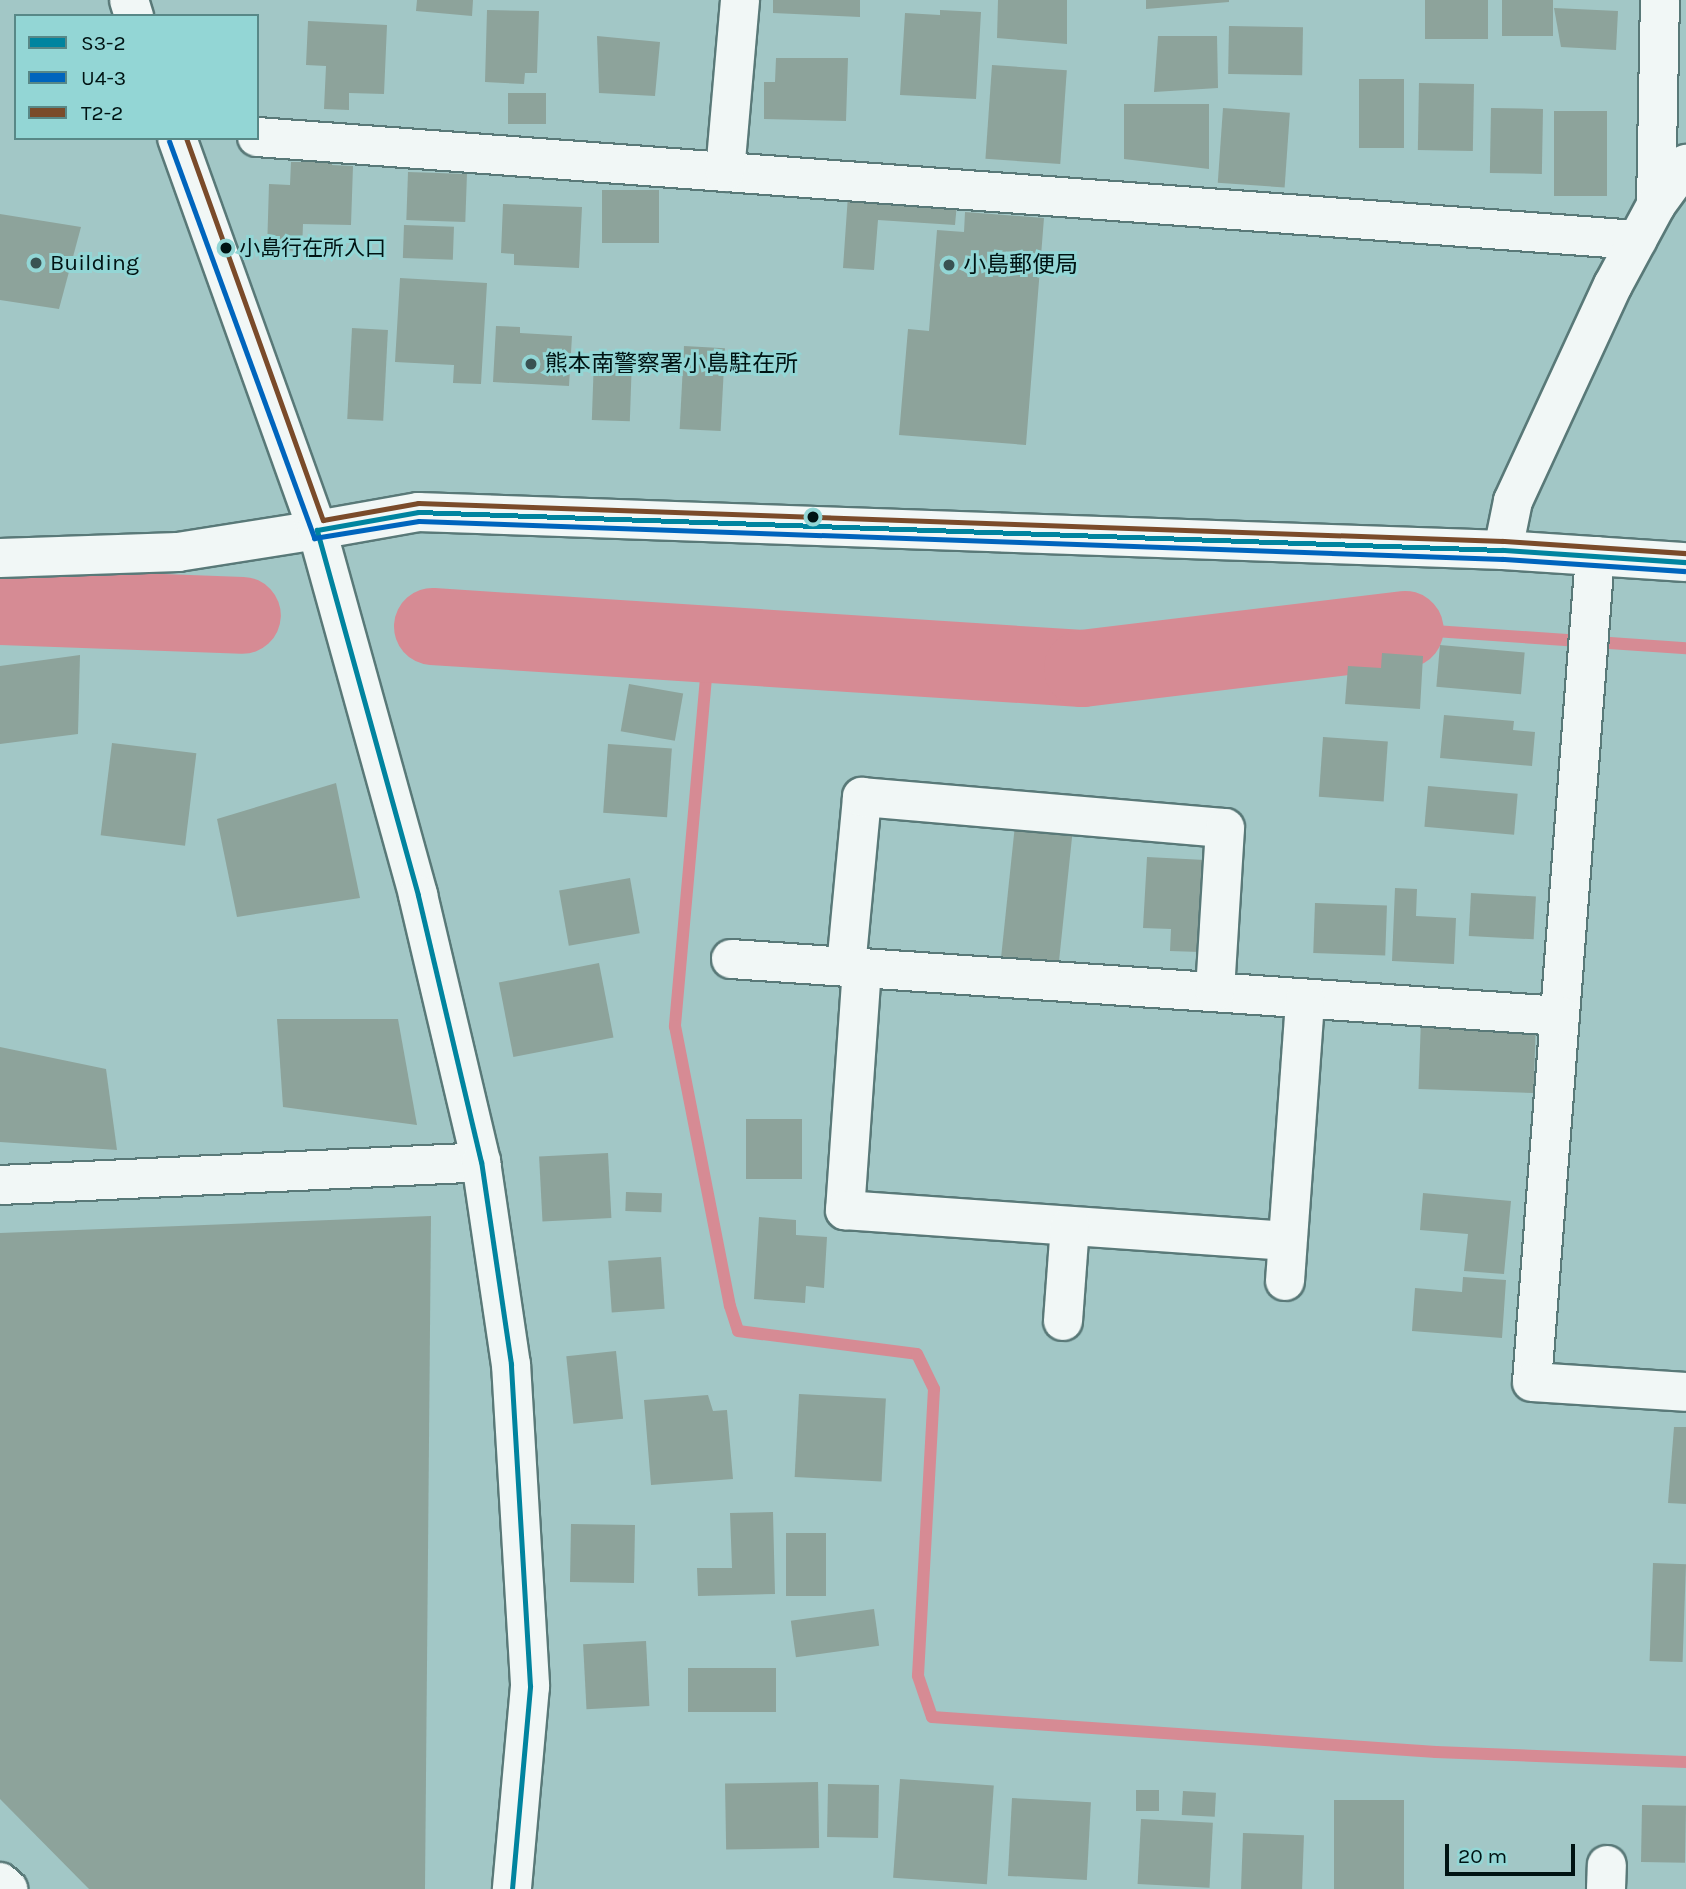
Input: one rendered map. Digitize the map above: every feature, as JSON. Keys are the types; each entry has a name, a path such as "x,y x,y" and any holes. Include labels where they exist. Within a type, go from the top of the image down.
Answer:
{"main road":[{"path":"725,172 740,0"},
{"path":"1656,205 1660,0"},
{"path":"259,136 1637,240"},
{"path":"178,140 317,530 418,895 481,1162 511,1364 530,1686 512,1889"},
{"path":"1503,550 1513,501 1637,240 1656,205 1686,164"},
{"path":"0,558 178,552 418,512 1503,550 1686,562"},
{"path":"1595,556 1532,1382 1686,1392"},
{"path":"1215,992 1225,828 862,797 845,1210 1287,1241"},
{"path":"731,959 1560,1016"},
{"path":"1285,1281 1305,999"},
{"path":"0,1185 481,1162"},
{"path":"1063,1321 1070,1226"},
{"path":"0,1882 8,1889"}],"building":[{"path":"417,0 473,0 472,16 416,11"},
{"path":"773,0 860,0 860,17 773,13"},
{"path":"998,0 1067,0 1067,44 997,38"},
{"path":"1146,0 1229,0 1229,2 1146,9"},
{"path":"1425,0 1488,0 1488,39 1425,39"},
{"path":"1502,0 1553,0 1553,36 1502,36"},
{"path":"1554,8 1618,11 1616,50 1561,47"},
{"path":"487,10 539,11 537,73 525,73 524,84 485,82"},
{"path":"940,10 981,12 976,99 900,95 905,13 940,15"},
{"path":"308,21 387,25 384,94 349,93 349,110 324,109 326,66 306,65"},
{"path":"1229,26 1303,27 1302,75 1228,74"},
{"path":"597,36 660,42 655,96 599,93"},
{"path":"1158,36 1217,36 1218,88 1154,92"},
{"path":"776,58 848,58 846,121 764,119 764,82 775,82"},
{"path":"992,65 1067,70 1060,164 985,159"},
{"path":"1359,79 1404,79 1404,148 1359,148"},
{"path":"1419,83 1474,84 1473,151 1418,150"},
{"path":"508,93 546,93 546,124 508,124"},
{"path":"1124,104 1209,104 1209,169 1124,159"},
{"path":"1223,108 1290,113 1285,187 1218,183"},
{"path":"1491,108 1543,109 1542,174 1490,173"},
{"path":"1554,111 1607,111 1607,196 1554,196"},
{"path":"308,152 332,153 332,165 353,166 351,225 303,224 302,251 267,250 269,184 290,185 291,162 308,162"},
{"path":"408,172 467,174 465,222 406,220"},
{"path":"602,190 659,190 659,243 602,243"},
{"path":"848,195 957,203 955,225 878,220 874,270 843,268"},
{"path":"503,204 582,207 579,268 514,265 514,254 501,253"},
{"path":"965,212 1044,218 1026,445 899,435 908,329 929,331 937,230 964,232"},
{"name":"Building","path":"0,214 81,227 59,309 0,300"},
{"path":"404,225 454,227 453,260 403,258"},
{"path":"400,278 487,283 481,384 453,383 454,365 395,362"},
{"path":"496,326 520,327 520,333 572,336 569,386 493,382"},
{"path":"352,328 388,330 383,421 347,419"},
{"path":"684,346 725,348 721,431 680,429"},
{"path":"594,358 632,359 630,421 592,420"},
{"path":"1440,645 1525,652 1521,694 1436,687"},
{"path":"1382,653 1423,656 1420,709 1345,704 1348,666 1381,668"},
{"path":"80,655 78,734 0,744 0,666"},
{"path":"629,684 683,694 675,741 621,731"},
{"path":"1444,715 1514,721 1513,730 1535,732 1532,766 1440,758"},
{"path":"1323,737 1388,742 1384,801 1319,797"},
{"path":"112,743 196,753 185,846 101,835"},
{"path":"608,744 672,748 667,817 603,813"},
{"path":"336,783 360,898 237,917 217,819"},
{"path":"1428,786 1518,794 1514,835 1424,827"},
{"path":"1015,825 1073,831 1059,963 1001,957"},
{"path":"1147,857 1205,860 1200,952 1170,951 1171,929 1143,928"},
{"path":"630,878 640,933 569,946 559,891"},
{"path":"1395,888 1417,889 1416,916 1456,918 1454,964 1392,961"},
{"path":"1471,893 1536,896 1534,939 1469,936"},
{"path":"1315,903 1387,906 1385,955 1313,953"},
{"path":"599,963 614,1038 513,1057 499,982"},
{"path":"277,1019 398,1019 417,1125 283,1107"},
{"path":"1421,1019 1536,1023 1533,1093 1419,1089"},
{"path":"0,1047 106,1069 117,1150 0,1142"},
{"path":"746,1119 802,1119 802,1179 746,1179"},
{"path":"608,1153 611,1218 542,1222 539,1157"},
{"path":"626,1192 662,1193 661,1212 625,1211"},
{"path":"1423,1193 1511,1201 1504,1274 1464,1271 1468,1234 1420,1230"},
{"path":"431,1216 425,1889 89,1889 0,1799 0,1233"},
{"path":"759,1217 796,1220 796,1235 827,1237 824,1288 806,1286 805,1303 754,1299"},
{"path":"661,1257 665,1309 612,1313 608,1261"},
{"path":"1463,1277 1506,1280 1502,1338 1412,1331 1415,1288 1462,1292"},
{"path":"616,1351 623,1419 573,1424 566,1356"},
{"path":"799,1394 886,1399 882,1481 795,1477"},
{"path":"708,1395 713,1411 727,1410 733,1479 651,1485 644,1400"},
{"path":"1674,1427 1686,1427 1686,1504 1668,1503"},
{"path":"773,1512 775,1594 698,1596 697,1568 732,1568 730,1513"},
{"path":"571,1524 635,1525 634,1583 570,1582"},
{"path":"786,1533 826,1533 826,1596 786,1596"},
{"path":"1653,1563 1686,1564 1683,1662 1650,1661"},
{"path":"874,1609 879,1646 796,1657 791,1621"},
{"path":"646,1641 649,1706 586,1709 583,1644"},
{"path":"688,1668 776,1668 776,1712 688,1712"},
{"path":"900,1779 994,1786 987,1884 893,1878"},
{"path":"818,1782 819,1848 726,1850 725,1784"},
{"path":"828,1784 879,1785 878,1838 827,1837"},
{"path":"1136,1790 1159,1790 1159,1811 1136,1811"},
{"path":"1183,1791 1216,1793 1215,1817 1182,1815"},
{"path":"1012,1798 1091,1802 1087,1880 1008,1876"},
{"path":"1334,1800 1404,1800 1404,1889 1334,1889"},
{"path":"1642,1805 1686,1806 1685,1863 1641,1862"},
{"path":"1141,1819 1213,1823 1209,1888 1138,1884"},
{"path":"1243,1833 1304,1835 1302,1889 1241,1889"}],"waterway":[{"path":"0,606 242,615"},
{"path":"432,626 1082,668 1405,629"},
{"path":"1405,629 1686,648"},
{"path":"709,644 675,1026 730,1306 738,1331 917,1354 934,1389 918,1676 932,1717 1436,1752 1686,1762"}],"transit line":[{"name":"T2-2","path":"187,140 323,520 418,503 1503,541 1686,553"},
{"name":"U4-3","path":"169,141 314,538 419,521 1503,559 1685,571"},
{"name":"S3-2","path":"512,1889 530,1686 511,1364 481,1162 418,895 317,530 418,512 1503,550 1686,562"}],"place":[{"name":"小島行在所入口","path":"226,248"},
{"name":"Building","path":"36,263"},
{"name":"小島郵便局","path":"949,265"},
{"name":"熊本南警察署小島駐在所","path":"531,364"}]}
